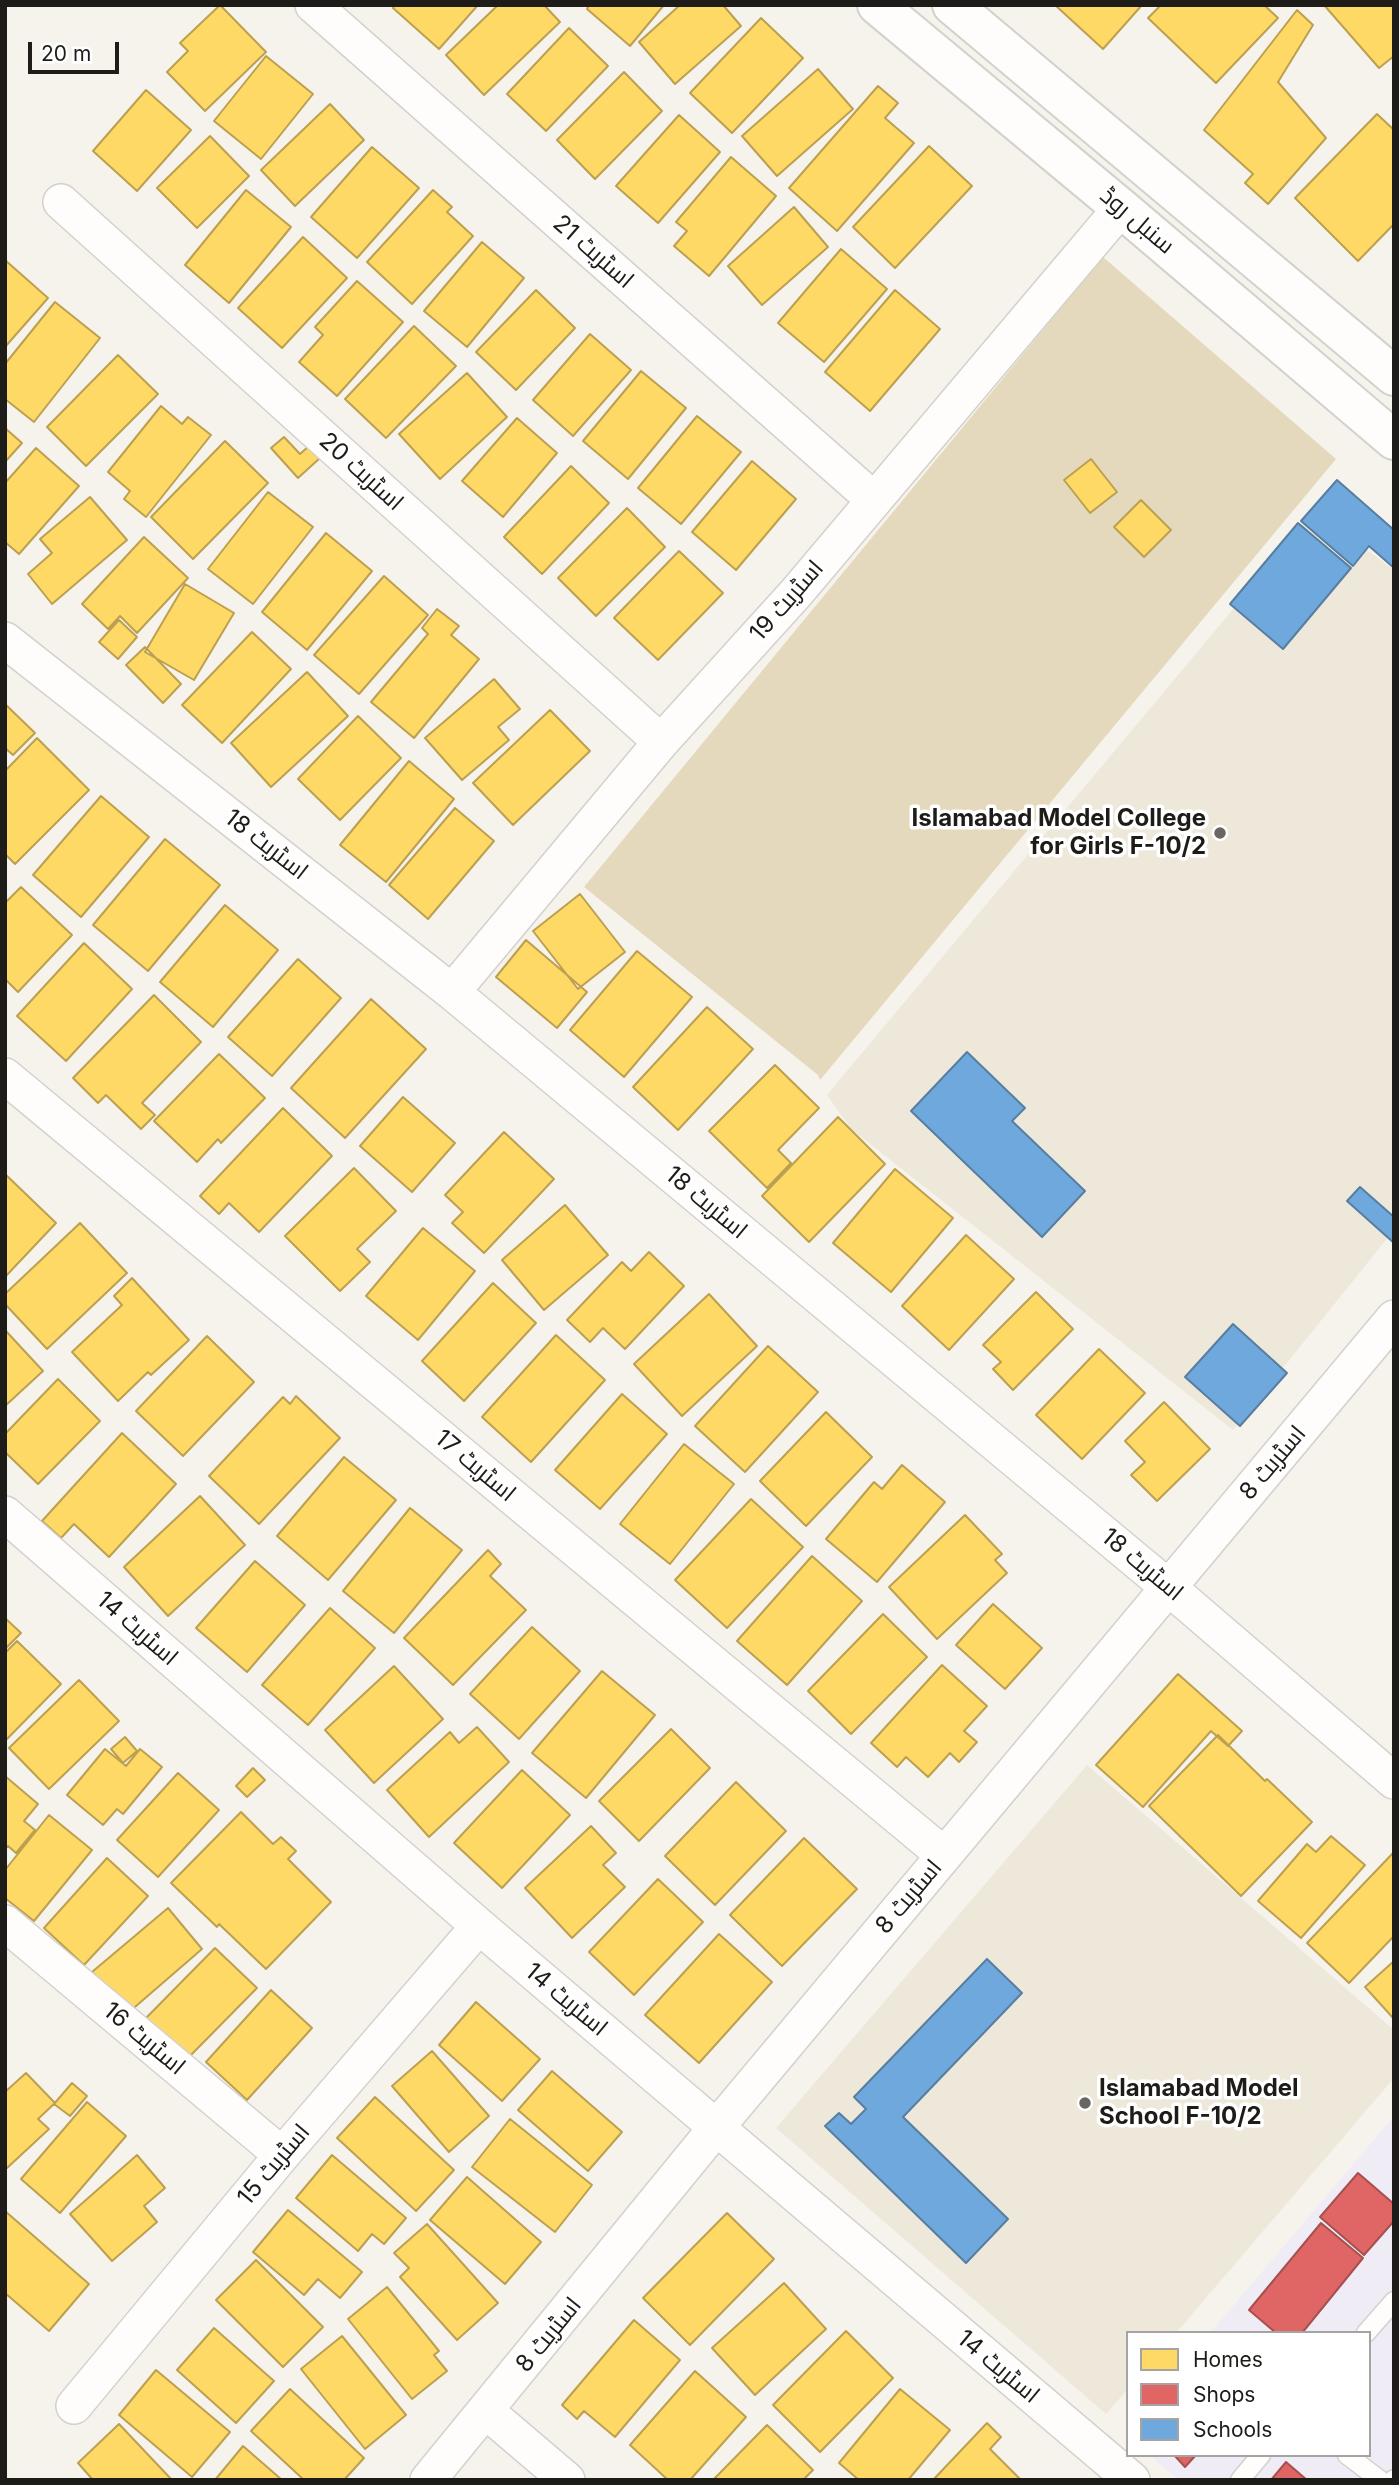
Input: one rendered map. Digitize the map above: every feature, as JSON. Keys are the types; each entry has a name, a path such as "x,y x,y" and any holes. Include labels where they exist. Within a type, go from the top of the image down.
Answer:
{"street":[{"name":"اسٹریٹ 21","path":"313,5 873,499"},
{"name":"سنبل روڈ","path":"877,5 1394,440"},
{"name":"سنبل روڈ","path":"952,5 1394,376"},
{"name":"اسٹریٹ 20","path":"61,202 661,742"},
{"name":"اسٹریٹ 19","path":"452,992 661,742 796,593 1121,208"},
{"path":"1252,319 1282,282"},
{"name":"اسٹریٹ 18","path":"5,640 452,992 1168,1587 1394,1781"},
{"name":"اسٹریٹ 17","path":"5,1076 944,1855"},
{"name":"اسٹریٹ 8","path":"428,2480 716,2129 1168,1587 1389,1333"},
{"name":"اسٹریٹ 14","path":"5,1514 478,1926 1132,2480"},
{"name":"اسٹریٹ 16","path":"5,1923 282,2155"},
{"name":"اسٹریٹ 15","path":"74,2406 282,2155 478,1926"},
{"path":"486,2411 567,2480"}],"lane":[{"path":"1368,2331 1394,2301"},
{"path":"1240,2480 1259,2457"},
{"path":"1350,2457 1380,2480"}],"shaded area":[{"path":"1103,257 1336,459 820,1080 818,1075 584,887"},
{"name":"Islamabad Model College for Girls F-10/2","path":"1315,511 1394,570 1394,1230 1233,1430 851,1129 827,1095"},
{"name":"Islamabad Model School F-10/2","path":"1087,1765 1394,2030 1394,2078 1178,2331 1126,2331 1126,2391 1106,2414 776,2128"},
{"path":"1394,2116 1394,2480 1179,2480 1151,2457 1371,2457 1371,2331 1212,2331"}],"building: Homes":[{"path":"220,5 266,52 205,111 167,72 188,51 180,43"},
{"path":"395,5 478,5 439,49 393,8"},
{"path":"498,5 544,5 560,22 484,95 446,55"},
{"path":"589,5 664,5 630,46 587,9"},
{"path":"680,5 723,5 741,26 675,84 639,42"},
{"path":"1055,5 1142,5 1103,49"},
{"path":"1161,5 1264,5 1278,18 1216,83 1148,18"},
{"path":"1324,5 1394,5 1394,56 1379,68"},
{"path":"1297,10 1313,25 1278,82 1326,138 1268,204 1245,183 1253,174 1204,130"},
{"path":"761,18 803,58 732,133 690,93"},
{"path":"569,28 608,66 546,131 507,94"},
{"path":"266,56 313,94 261,159 214,121"},
{"path":"818,69 853,109 777,176 742,136"},
{"path":"624,72 662,111 595,179 557,140"},
{"path":"878,86 898,103 885,118 914,143 837,231 789,188"},
{"path":"146,90 191,130 137,191 93,151"},
{"path":"330,104 364,140 295,206 261,170"},
{"path":"1377,114 1394,130 1394,224 1358,261 1295,198"},
{"path":"679,115 720,152 658,223 616,186"},
{"path":"210,136 249,176 197,228 157,188"},
{"path":"929,146 972,186 895,268 853,227"},
{"path":"372,147 419,188 357,258 311,217"},
{"path":"731,157 776,196 709,276 674,246 687,231 676,222"},
{"path":"246,190 291,227 229,303 185,265"},
{"path":"433,190 452,207 447,212 473,236 412,304 367,262"},
{"path":"794,207 828,247 762,305 728,266"},
{"path":"303,237 347,278 282,348 238,308"},
{"path":"482,242 524,278 467,347 424,311"},
{"path":"841,249 887,289 824,362 778,323"},
{"path":"5,260 48,298 5,347"},
{"path":"357,281 403,322 337,396 299,362 323,335 315,327"},
{"path":"536,290 575,328 516,390 476,352"},
{"path":"895,290 940,329 870,411 825,372"},
{"path":"55,302 100,338 34,422 5,399 5,364"},
{"path":"414,326 456,366 386,438 345,399"},
{"path":"590,334 631,370 573,436 533,400"},
{"path":"118,355 158,394 86,466 47,427"},
{"path":"641,371 686,408 628,479 583,441"},
{"path":"467,373 507,417 440,479 399,434"},
{"path":"161,406 182,424 188,417 211,435 146,517 124,499 130,491 108,472"},
{"path":"697,416 741,452 681,524 638,488"},
{"path":"517,418 557,453 503,517 462,481"},
{"path":"5,428 22,443 5,462"},
{"path":"284,437 300,454 309,446 320,458 298,478 271,448"},
{"path":"225,441 268,483 193,559 151,517"},
{"path":"36,448 79,486 19,554 5,542 5,483"},
{"path":"1091,459 1117,492 1090,513 1064,480"},
{"path":"752,461 796,499 736,570 692,532"},
{"path":"571,466 609,503 542,574 504,537"},
{"path":"268,492 313,527 253,604 208,569"},
{"path":"90,497 127,540 52,604 28,574 52,553 40,539"},
{"path":"1141,500 1171,530 1144,557 1114,527"},
{"path":"627,508 665,547 596,616 558,578"},
{"path":"326,533 372,571 307,650 262,612"},
{"path":"144,537 188,578 137,633 120,616 108,629 82,604"},
{"path":"679,551 723,593 658,660 614,618"},
{"path":"384,576 428,615 359,694 314,655"},
{"path":"185,584 234,613 194,680 145,652"},
{"path":"437,609 459,626 451,635 479,659 414,738 371,702 428,634 422,628"},
{"path":"119,620 137,637 118,659 99,642"},
{"path":"252,632 291,669 222,743 182,705"},
{"path":"145,647 181,684 163,703 126,665"},
{"path":"307,672 348,716 271,787 231,743"},
{"path":"494,679 520,709 498,727 509,740 462,780 425,738"},
{"path":"5,704 35,733 13,755 5,748"},
{"path":"550,710 590,751 513,825 473,783"},
{"path":"358,716 401,758 340,820 298,779"},
{"path":"37,738 89,790 15,864 5,854 5,771"},
{"path":"409,761 454,799 386,882 340,845"},
{"path":"101,796 149,837 81,917 33,875"},
{"path":"455,808 494,841 428,919 389,885"},
{"path":"165,839 220,885 148,971 93,925"},
{"path":"21,887 72,935 18,992 5,979 5,903"},
{"path":"580,894 625,952 578,989 533,931"},
{"path":"225,905 278,950 213,1027 160,982"},
{"path":"526,940 587,992 557,1028 496,977"},
{"path":"84,943 132,989 66,1061 17,1016"},
{"path":"637,951 692,997 624,1077 570,1030"},
{"path":"298,959 341,998 272,1076 228,1037"},
{"path":"154,995 201,1042 142,1103 155,1115 141,1129 106,1095 98,1103 73,1078"},
{"path":"371,999 426,1049 345,1138 291,1088"},
{"path":"707,1007 753,1049 678,1130 633,1087"},
{"path":"219,1054 265,1098 221,1143 218,1139 197,1162 154,1121"},
{"path":"775,1065 819,1108 778,1150 791,1163 767,1188 709,1131"},
{"path":"403,1097 455,1143 412,1192 360,1146"},
{"path":"283,1108 332,1156 259,1232 229,1203 219,1214 200,1196"},
{"path":"838,1117 885,1164 809,1242 762,1196"},
{"path":"504,1132 554,1179 484,1253 452,1223 463,1212 445,1195"},
{"path":"354,1168 396,1211 357,1249 370,1262 340,1291 285,1236"},
{"path":"895,1169 953,1218 891,1292 833,1243"},
{"path":"5,1174 56,1223 5,1277"},
{"path":"565,1205 608,1255 544,1310 502,1260"},
{"path":"80,1223 127,1273 47,1349 5,1304 5,1294"},
{"path":"423,1228 475,1271 418,1340 366,1296"},
{"path":"966,1235 1014,1279 949,1350 902,1306"},
{"path":"649,1252 684,1286 625,1349 603,1328 590,1342 567,1320 622,1262 631,1271"},
{"path":"132,1278 189,1340 151,1375 148,1372 118,1401 72,1352 122,1305 114,1296"},
{"path":"493,1283 536,1323 464,1401 422,1361"},
{"path":"1036,1292 1073,1329 1013,1390 993,1369 1001,1362 983,1345"},
{"path":"709,1294 757,1346 682,1416 634,1364"},
{"path":"5,1330 43,1371 5,1406"},
{"path":"556,1335 605,1380 531,1462 482,1417"},
{"path":"207,1336 254,1382 183,1456 136,1411"},
{"path":"768,1346 818,1392 745,1472 695,1426"},
{"path":"1099,1349 1145,1393 1082,1459 1036,1415"},
{"path":"58,1379 100,1421 38,1484 5,1452 5,1434"},
{"path":"622,1394 667,1434 600,1509 555,1470"},
{"path":"296,1396 340,1438 259,1524 209,1476 283,1397 290,1404"},
{"path":"1164,1402 1210,1449 1157,1501 1131,1475 1145,1462 1125,1441"},
{"path":"826,1412 872,1457 806,1526 760,1481"},
{"path":"122,1433 176,1484 109,1557 74,1524 61,1538 42,1521"},
{"path":"684,1444 734,1484 670,1564 620,1524"},
{"path":"344,1457 396,1500 328,1580 277,1536"},
{"path":"902,1465 945,1502 877,1582 826,1539 874,1482 882,1489"},
{"path":"200,1496 245,1545 168,1616 124,1567"},
{"path":"751,1499 803,1547 727,1628 675,1580"},
{"path":"410,1508 462,1550 394,1633 343,1591"},
{"path":"965,1515 1002,1554 995,1560 1007,1573 937,1639 889,1587"},
{"path":"488,1550 501,1564 490,1576 526,1610 453,1685 404,1638"},
{"path":"812,1556 862,1601 787,1685 737,1641"},
{"path":"255,1561 305,1605 247,1672 196,1628"},
{"path":"993,1604 1042,1648 1005,1689 956,1645"},
{"path":"330,1608 375,1648 308,1725 262,1685"},
{"path":"883,1614 927,1657 851,1734 808,1691"},
{"path":"5,1618 21,1633 5,1649"},
{"path":"532,1627 580,1671 519,1739 470,1694"},
{"path":"17,1641 61,1684 5,1741 5,1653"},
{"path":"942,1665 987,1706 964,1731 977,1742 959,1762 950,1753 928,1777 906,1757 897,1767 871,1743"},
{"path":"394,1666 443,1719 374,1783 325,1730"},
{"path":"602,1671 655,1715 586,1798 532,1753"},
{"path":"1178,1674 1242,1731 1228,1746 1211,1731 1143,1807 1096,1765"},
{"path":"79,1680 119,1721 49,1789 9,1748"},
{"path":"477,1727 509,1762 429,1837 387,1790 450,1732 459,1743"},
{"path":"671,1729 710,1768 639,1841 599,1801"},
{"path":"1218,1735 1312,1822 1241,1896 1149,1806"},
{"path":"125,1737 137,1751 123,1763 111,1749"},
{"path":"105,1749 126,1766 140,1749 162,1767 123,1814 117,1809 103,1825 67,1795"},
{"path":"253,1768 265,1780 247,1797 236,1786"},
{"path":"522,1770 570,1815 502,1888 454,1843"},
{"path":"178,1773 219,1810 158,1877 117,1840"},
{"path":"5,1776 38,1804 24,1821 35,1830 16,1853 8,1846 5,1849"},
{"path":"736,1782 786,1831 715,1905 665,1856"},
{"path":"241,1812 273,1844 281,1837 296,1851 288,1859 331,1902 266,1969 171,1883"},
{"path":"49,1815 92,1850 34,1921 5,1898 5,1870"},
{"path":"591,1826 616,1853 603,1865 625,1887 572,1938 525,1888"},
{"path":"1331,1836 1365,1865 1301,1938 1258,1901 1307,1844 1316,1852"},
{"path":"804,1838 857,1889 782,1966 730,1915"},
{"path":"1394,1852 1394,1936 1349,1983 1307,1943"},
{"path":"107,1858 148,1896 84,1965 44,1928"},
{"path":"658,1879 703,1922 634,1995 589,1952"},
{"path":"168,1908 202,1949 128,2013 92,1972"},
{"path":"719,1934 772,1982 699,2063 645,2015"},
{"path":"215,1948 257,1988 187,2059 146,2018"},
{"path":"1394,1961 1394,2019 1365,1987"},
{"path":"271,1990 312,2028 247,2100 206,2062"},
{"path":"476,2002 540,2059 502,2101 439,2045"},
{"path":"432,2051 489,2116 449,2152 392,2086"},
{"path":"552,2071 622,2132 588,2171 518,2110"},
{"path":"26,2073 55,2103 38,2119 49,2129 7,2168 5,2092"},
{"path":"72,2083 87,2096 70,2116 54,2104"},
{"path":"375,2097 454,2170 416,2211 337,2138"},
{"path":"87,2102 126,2136 60,2213 21,2179"},
{"path":"510,2119 592,2185 555,2232 472,2167"},
{"path":"137,2155 165,2188 144,2206 157,2222 112,2261 70,2214"},
{"path":"332,2155 406,2218 384,2244 372,2234 358,2251 296,2198"},
{"path":"467,2177 541,2242 505,2284 430,2220"},
{"path":"288,2210 362,2272 340,2298 318,2279 304,2295 253,2252"},
{"path":"5,2211 89,2284 49,2331 5,2293"},
{"path":"727,2213 774,2259 690,2345 643,2298"},
{"path":"427,2224 498,2303 457,2340 400,2277 409,2268 394,2253"},
{"path":"256,2260 323,2327 283,2367 216,2300"},
{"path":"784,2283 826,2329 755,2395 712,2348"},
{"path":"387,2287 439,2351 434,2355 447,2371 412,2399 348,2319"},
{"path":"634,2320 680,2360 615,2437 584,2411 577,2419 562,2405"},
{"path":"214,2328 274,2381 236,2423 177,2370"},
{"path":"846,2331 893,2378 820,2452 773,2405"},
{"path":"342,2336 406,2415 365,2449 301,2369"},
{"path":"156,2370 230,2432 192,2477 119,2415"},
{"path":"695,2371 746,2417 690,2480 668,2480 630,2445"},
{"path":"290,2389 364,2458 344,2480 304,2480 251,2431"},
{"path":"900,2389 950,2430 908,2480 859,2480 839,2463"},
{"path":"987,2423 1001,2437 990,2449 1021,2480 933,2480"},
{"path":"119,2424 172,2480 93,2480 78,2463"},
{"path":"767,2425 813,2470 803,2480 713,2480"},
{"path":"243,2446 282,2480 215,2480"}],"building: Shops":[{"path":"1358,2173 1394,2204 1394,2221 1364,2255 1320,2217"},
{"path":"1321,2223 1363,2258 1304,2331 1274,2331 1249,2310"},
{"path":"1176,2457 1194,2457 1185,2467"},
{"path":"1286,2462 1307,2480 1271,2480"}],"building: Schools":[{"path":"1337,480 1394,530 1394,568 1369,546 1353,566 1301,521"},
{"path":"1298,523 1351,568 1283,649 1230,604"},
{"path":"967,1052 1025,1108 1012,1121 1085,1191 1042,1237 911,1111"},
{"path":"1360,1187 1394,1217 1394,1243 1347,1201"},
{"path":"1233,1324 1287,1373 1240,1426 1185,1377"},
{"path":"987,1959 1022,1993 903,2117 1008,2219 966,2263 825,2126 839,2113 851,2124 866,2109 854,2097"}],"place":[{"name":"Islamabad Model College for Girls F-10/2","path":"1220,833"},
{"name":"Islamabad Model School F-10/2","path":"1085,2103"}]}
